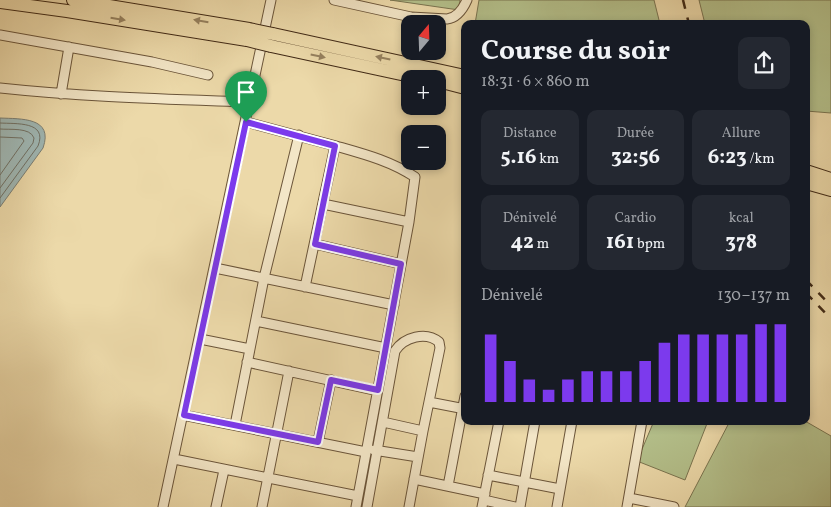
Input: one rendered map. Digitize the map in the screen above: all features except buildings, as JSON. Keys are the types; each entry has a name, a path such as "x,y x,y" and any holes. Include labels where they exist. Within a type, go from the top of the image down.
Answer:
{"highway":[{"path":"73,0 461,75"},
{"path":"0,2 248,35"},
{"path":"272,40 401,73"},
{"path":"446,83 461,87"},
{"path":"810,172 831,179"},
{"path":"810,184 831,190"}],"street":[{"path":"163,507 272,0"},
{"path":"334,0 411,17 447,20 460,12 466,0"},
{"path":"0,35 152,62 208,75"},
{"path":"61,94 69,47"},
{"path":"0,88 61,94 250,102"},
{"path":"246,122 299,135 387,162 415,177 409,222 356,507"},
{"path":"234,425 264,278 299,135"},
{"path":"306,287 335,146"},
{"path":"323,204 409,222"},
{"path":"315,244 401,264"},
{"path":"215,268 394,305"},
{"path":"256,321 386,348"},
{"path":"367,507 395,351 401,343 409,339 419,337 433,338 440,345 414,479 412,506"},
{"path":"200,339 250,349"},
{"path":"247,362 378,390"},
{"path":"262,507 289,371"},
{"path":"318,442 331,380"},
{"path":"429,402 461,408"},
{"path":"184,415 367,451 418,457"},
{"path":"383,422 423,430"},
{"path":"448,486 461,423"},
{"path":"483,501 498,425"},
{"path":"520,507 534,425"},
{"path":"560,506 560,489 571,425"},
{"path":"641,425 628,502 674,507"},
{"path":"174,459 358,496"},
{"path":"216,507 224,470"},
{"path":"488,475 560,489"},
{"path":"414,479 448,486 483,501 515,507"}],"green space":[{"path":"390,0 460,0 459,10"},
{"path":"479,0 654,0 659,20 476,20"},
{"path":"699,0 831,0 831,113 810,111 810,20 704,20"},
{"path":"810,424 831,436 831,507 685,507 728,425"},
{"path":"652,425 706,425 685,480 637,461"}],"water":[{"path":"0,118 34,122 44,130 45,138 43,148 0,207"}],"railway":[{"path":"683,0 688,20"},
{"path":"810,284 831,306"},
{"path":"810,297 831,319"}],"route":[{"path":"246,122 335,146 315,244 401,264 378,390 331,380 318,442 184,415 246,122"}]}
